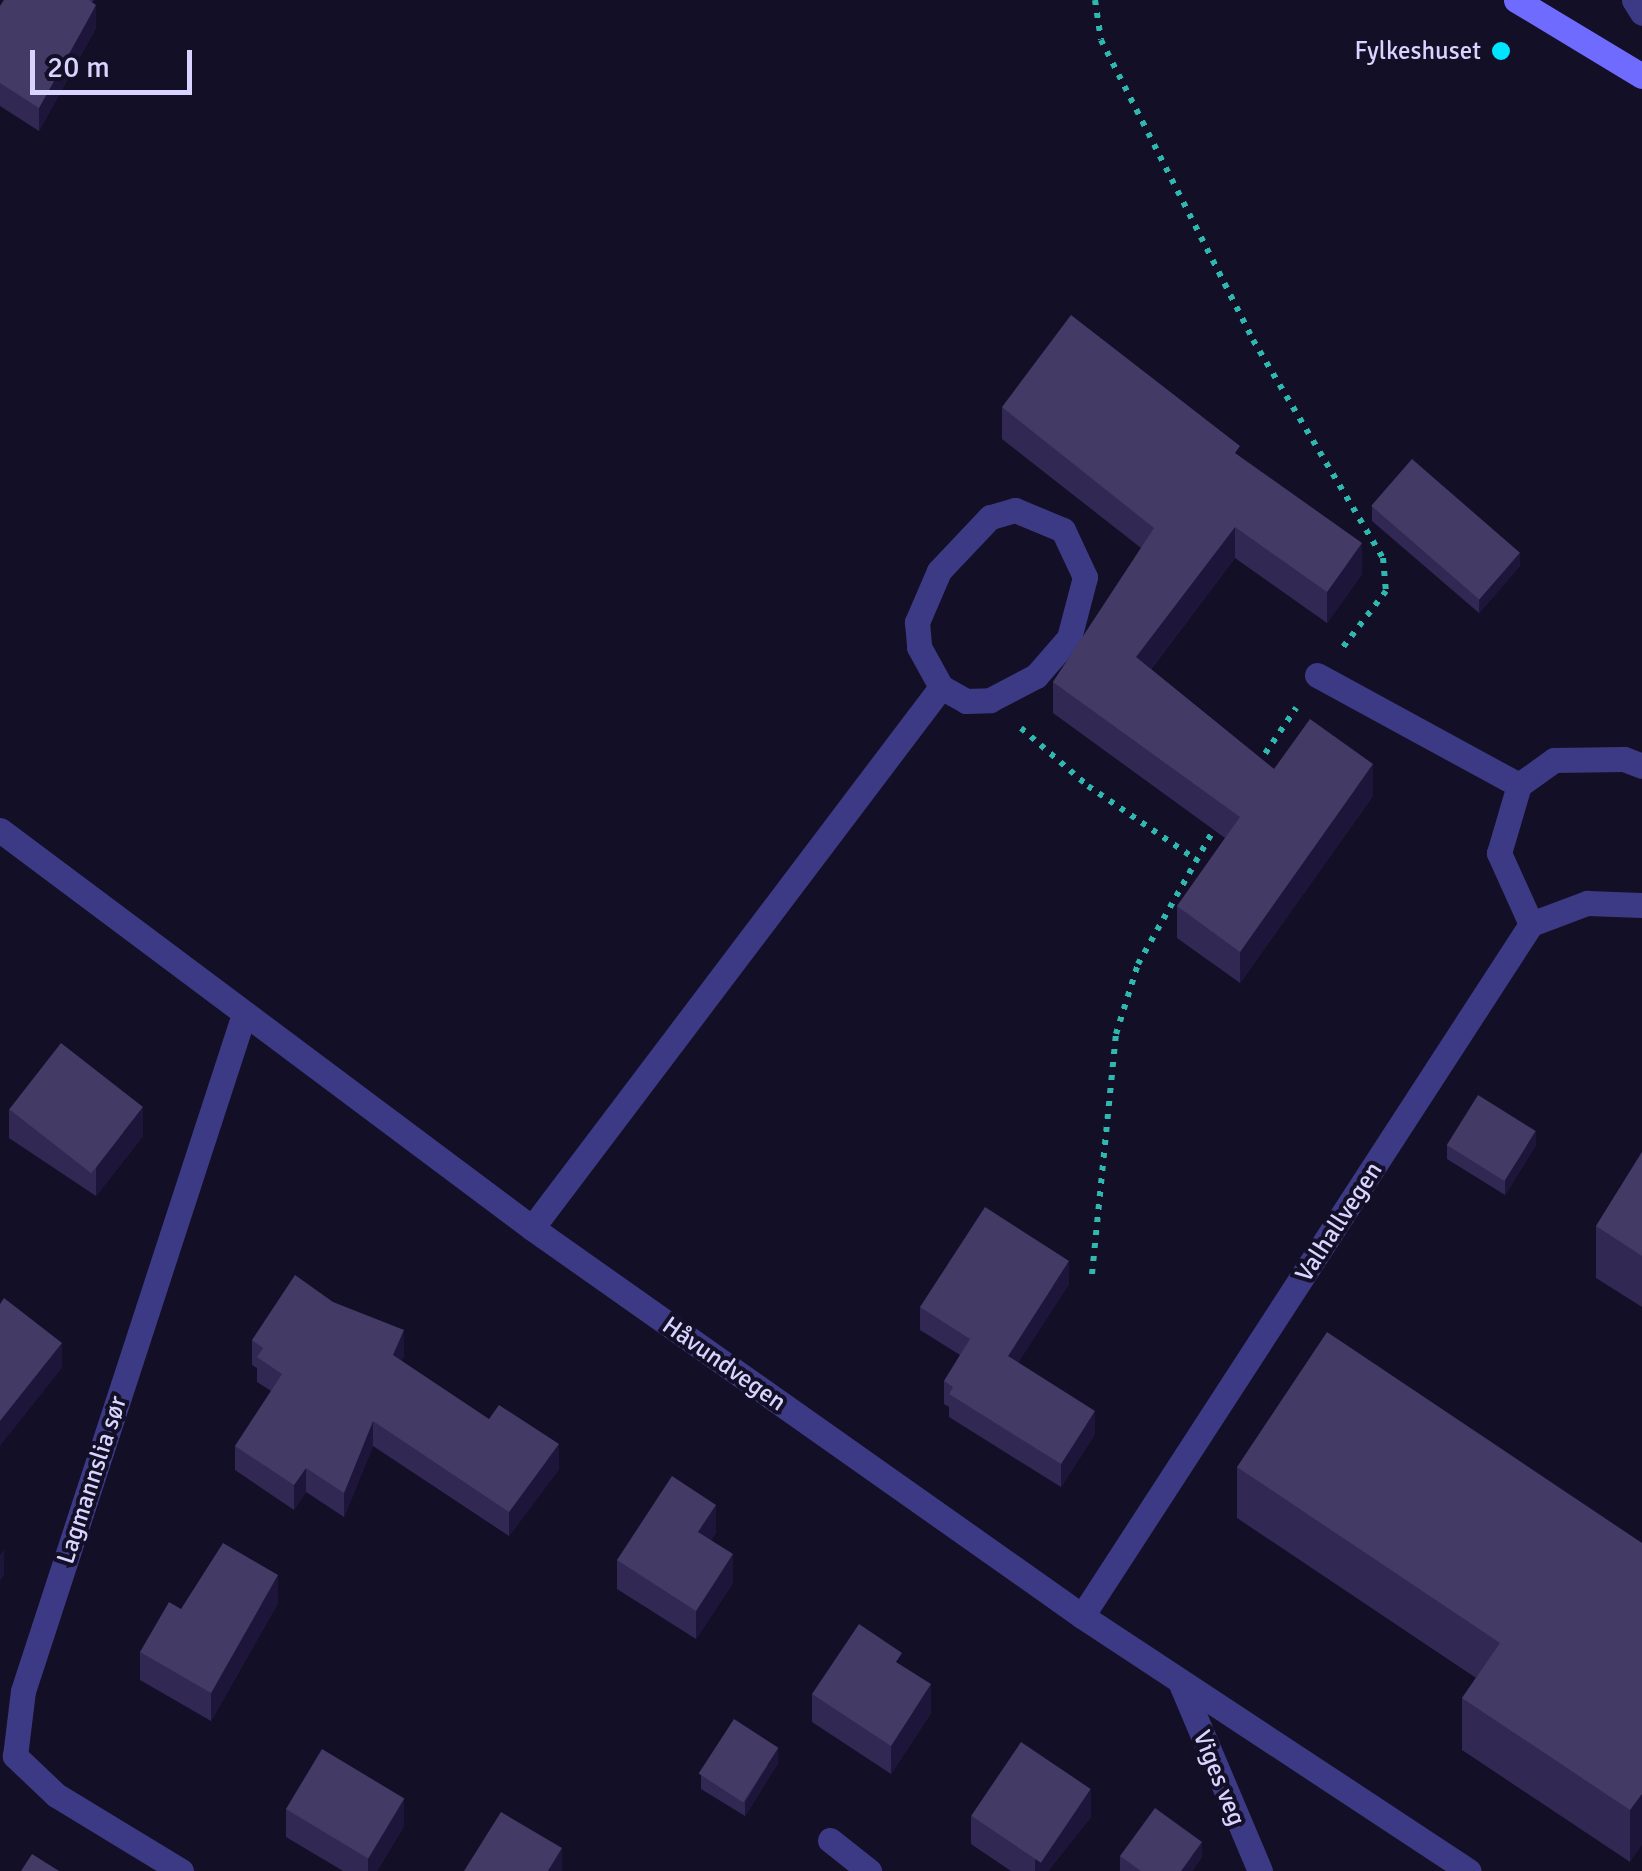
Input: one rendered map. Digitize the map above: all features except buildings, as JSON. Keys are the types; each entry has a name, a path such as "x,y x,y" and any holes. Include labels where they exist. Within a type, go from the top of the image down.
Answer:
{"main road":[{"path":"1516,0 1642,76"}],"street":[{"path":"1634,0 1642,14"},
{"path":"1015,510 1039,515 1062,530 1079,553 1085,577 1069,638 1036,676 990,700 966,701 940,687 919,647 917,622 940,571 990,518 1015,510"},
{"path":"1318,676 1519,785"},
{"path":"532,1228 940,687"},
{"path":"1642,766 1624,759 1554,760 1519,785 1499,854 1531,924 1586,903 1642,905"},
{"name":"Håvundvegen","path":"0,830 532,1228 1082,1616 1468,1871"},
{"name":"Valhallvegen","path":"1082,1616 1531,924"},
{"name":"Lagmannslia sør","path":"181,1871 56,1795 15,1756 24,1691 244,1014"},
{"name":"Viges veg","path":"1181,1684 1260,1871"},
{"path":"830,1840 870,1871"}],"path":[{"path":"1096,0 1101,40 1253,340 1383,558 1386,591 1318,676 1246,782"},
{"path":"990,700 1088,786 1194,858"},
{"path":"1092,1274 1116,1034 1138,964 1194,858 1225,812"}],"place":[{"name":"Fylkeshuset","path":"1501,51"}]}
